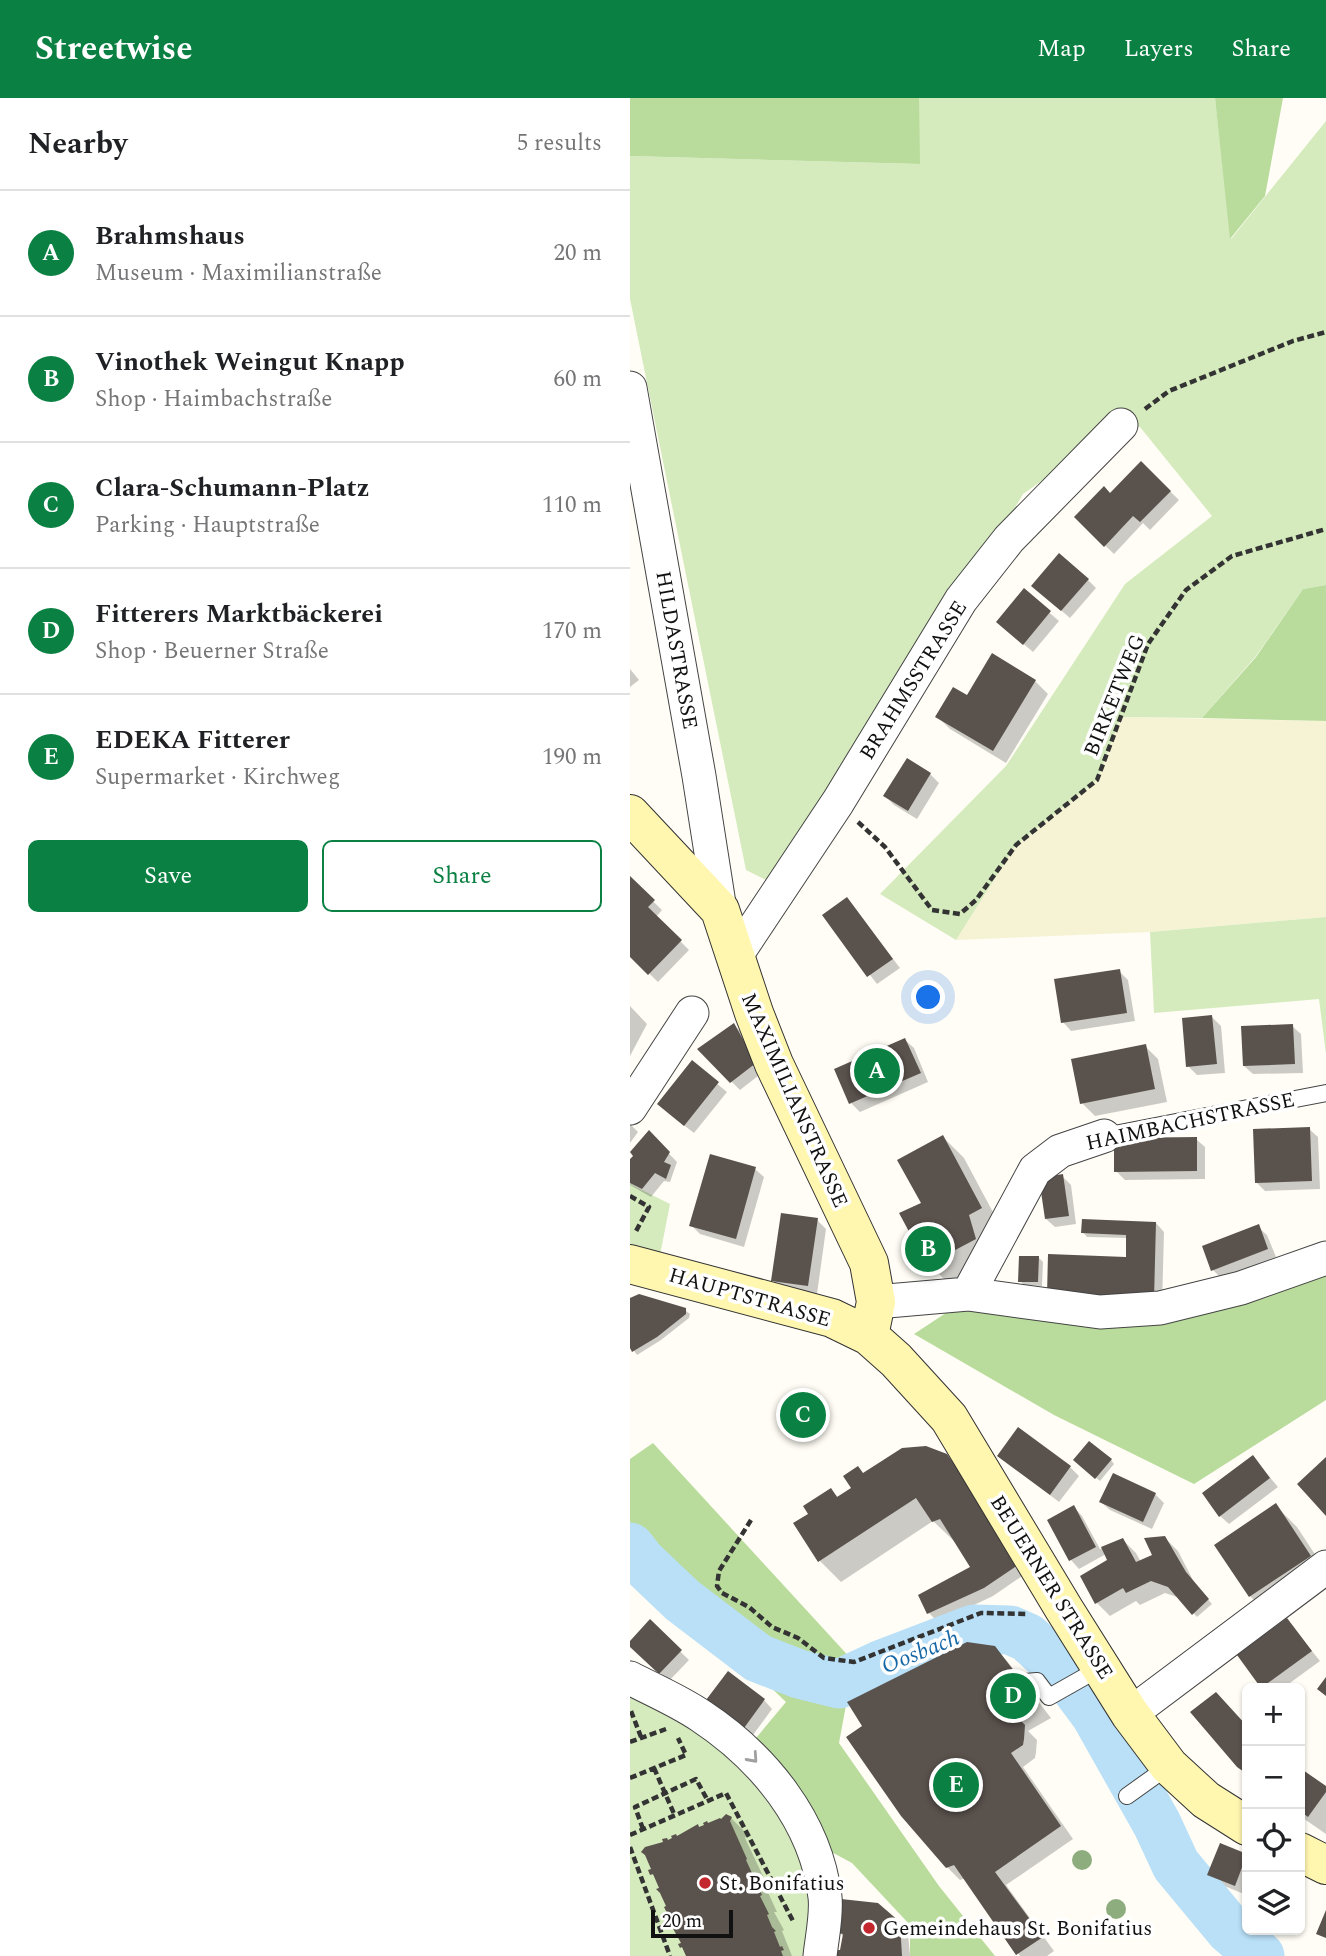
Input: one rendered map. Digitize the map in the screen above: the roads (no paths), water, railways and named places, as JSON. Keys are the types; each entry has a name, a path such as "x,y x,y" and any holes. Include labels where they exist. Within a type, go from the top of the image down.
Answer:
{"main road":[{"name":"MAXIMILIANSTRASSE","path":"630,814 720,910 774,1064 869,1263 873,1319"},
{"name":"HAUPTSTRASSE","path":"633,1249 832,1318 873,1319"},
{"name":"BEUERNER STRASSE","path":"873,1319 895,1360 949,1418 1102,1667 1161,1772 1242,1823"},
{"path":"1305,1854 1326,1865"}],"street":[{"name":"HILDASTRASSE","path":"630,389 699,776 720,910"},
{"name":"BRAHMSSTRASSE","path":"735,957 838,802 961,600 1009,539 1121,425"},
{"path":"630,1108 692,1013"},
{"name":"HAIMBACHSTRASSE","path":"968,1294 1034,1170 1059,1151 1104,1136"},
{"path":"873,1319 968,1294 1100,1312 1160,1308 1241,1288 1326,1258"},
{"path":"1130,1714 1326,1567"},
{"path":"630,1678 687,1721 746,1750 780,1788 811,1841 825,1898 810,1944"}],"lane":[{"name":"HAIMBACHSTRASSE","path":"1104,1136 1326,1093"},
{"path":"1025,1682 1037,1681 1049,1697 1102,1667"},
{"path":"1127,1796 1161,1772"}],"waterway":[{"name":"Oosbach","path":"630,1547 682,1600 758,1658 799,1674 839,1684 880,1665 974,1629 1010,1630 1028,1638 1063,1671 1095,1714 1157,1824 1176,1865 1230,1930 1260,1956"}],"place":[{"name":"Brahmshaus","path":"877,1071"},
{"name":"Vinothek Weingut Knapp","path":"928,1249"},
{"name":"Clara-Schumann-Platz","path":"803,1415"},
{"name":"Fitterers Marktbäckerei","path":"1013,1696"},
{"name":"EDEKA Fitterer","path":"956,1785"},
{"name":"St. Bonifatius","path":"705,1883"},
{"name":"Gemeindehaus St. Bonifatius","path":"869,1928"}]}
